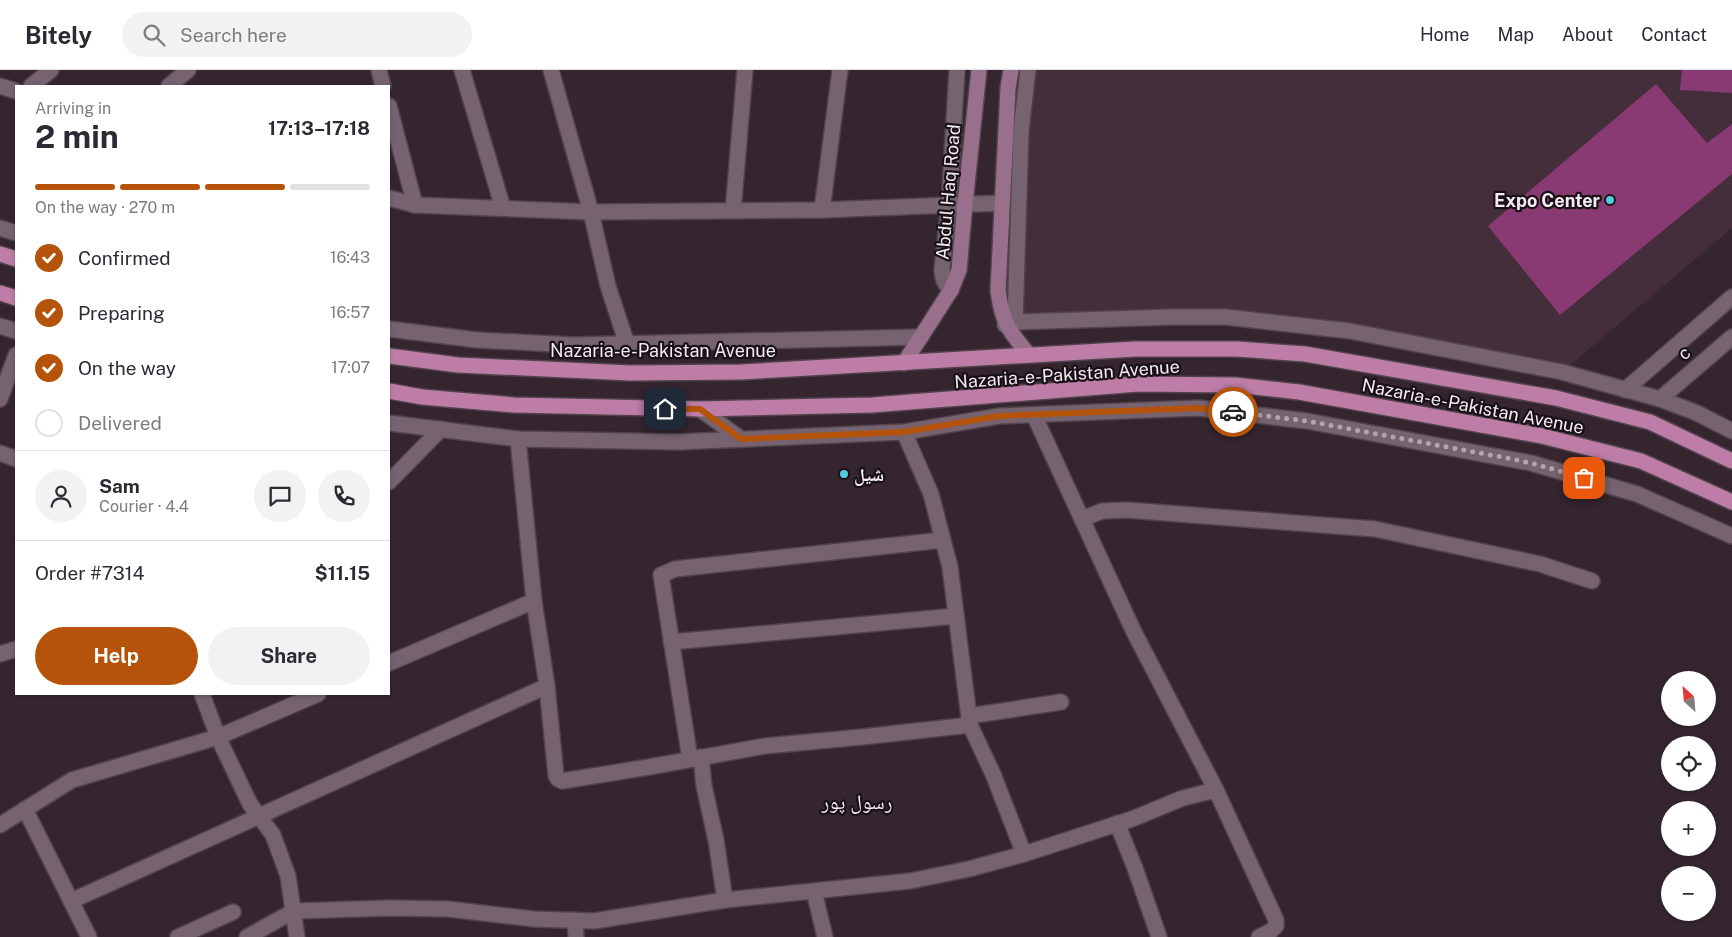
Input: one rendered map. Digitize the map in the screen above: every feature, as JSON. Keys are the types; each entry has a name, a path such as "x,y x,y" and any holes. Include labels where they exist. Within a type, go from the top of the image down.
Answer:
{"main road":[{"name":"Abdul Haq Road","path":"904,363 951,290 959,270 964,204 979,70"},
{"path":"1011,70 1008,88 1014,130 1002,204 998,291 1000,309 1029,355"},
{"path":"0,254 15,259"},
{"path":"0,293 15,298"},
{"name":"Nazaria-e-Pakistan Avenue","path":"390,356 458,365 630,373 741,372 1135,349 1237,348 1305,354 1556,398 1650,422 1732,461"},
{"name":"Nazaria-e-Pakistan Avenue","path":"390,391 422,397 514,405 700,409 872,405 1138,384 1235,384 1299,392 1542,436 1641,461 1732,502"}],"street":[{"path":"32,85 51,70"},
{"path":"171,85 188,70"},
{"path":"379,70 383,85"},
{"path":"462,70 503,208"},
{"path":"551,70 591,212 608,286 627,344"},
{"path":"733,211 745,70"},
{"path":"822,210 840,70"},
{"path":"951,290 942,278 942,269 957,70"},
{"path":"1028,70 1026,86 1014,130 1010,324 1170,317 1226,317 1350,331 1535,366 1660,399 1697,413 1732,431"},
{"path":"0,86 15,91"},
{"path":"1008,88 1026,86"},
{"path":"390,110 415,205"},
{"path":"390,198 415,205 591,212 822,210 1002,204"},
{"path":"0,228 15,233"},
{"path":"1625,390 1732,297"},
{"path":"0,326 15,331"},
{"path":"390,329 477,340 574,345 921,337"},
{"name":"c","path":"1660,399 1732,337"},
{"path":"0,399 15,358"},
{"path":"975,398 976,419"},
{"path":"390,423 518,439 678,442 904,432 976,419 1198,408 1307,421 1531,463 1636,494 1732,536"},
{"path":"700,409 741,439"},
{"path":"1034,415 1133,630 1216,790 1276,920 1276,926 1259,937"},
{"path":"390,481 441,429"},
{"path":"904,432 930,494 944,540 950,567 969,721 993,774 1024,854"},
{"path":"518,439 534,601 556,776 562,781 765,746 862,737 969,721 1061,702"},
{"path":"0,453 15,459"},
{"path":"1082,519 1102,510 1127,510 1375,529 1540,564 1592,581"},
{"path":"725,900 716,840 704,786 695,758 671,642 661,575 675,569 944,540"},
{"path":"390,663 534,601"},
{"path":"671,642 956,616"},
{"path":"0,654 15,649"},
{"path":"71,901 546,686"},
{"path":"202,695 218,737 250,804 273,835 288,876 297,937"},
{"path":"0,825 72,780 218,737 316,695"},
{"path":"247,937 294,911 390,908 448,909 534,919 594,920 725,900 910,881 969,869 1024,854 1117,824 1183,798 1216,790"},
{"path":"25,809 89,937"},
{"path":"1117,824 1135,868 1159,937"},
{"path":"814,891 825,937"},
{"path":"178,937 233,912"},
{"path":"575,920 576,937"}],"shaded area":[{"path":"1011,70 1732,70 1732,228 1562,372 1226,317 1005,325 1002,203"}],"building":[{"path":"1682,70 1732,70 1732,93 1680,90"},
{"name":"Expo Center","path":"1656,84 1707,143 1732,124 1732,174 1560,315 1488,226"}],"way so far":[{"path":"1233,412 1307,421 1512,459 1584,478"}],"place":[{"name":"Expo Center","path":"1610,200"},
{"name":"شیل","path":"844,474"}],"district":[{"name":"رسول پور","path":"857,802"}],"route":[{"path":"665,409 700,409 741,439 904,432 999,416 1198,408 1233,412"}]}
